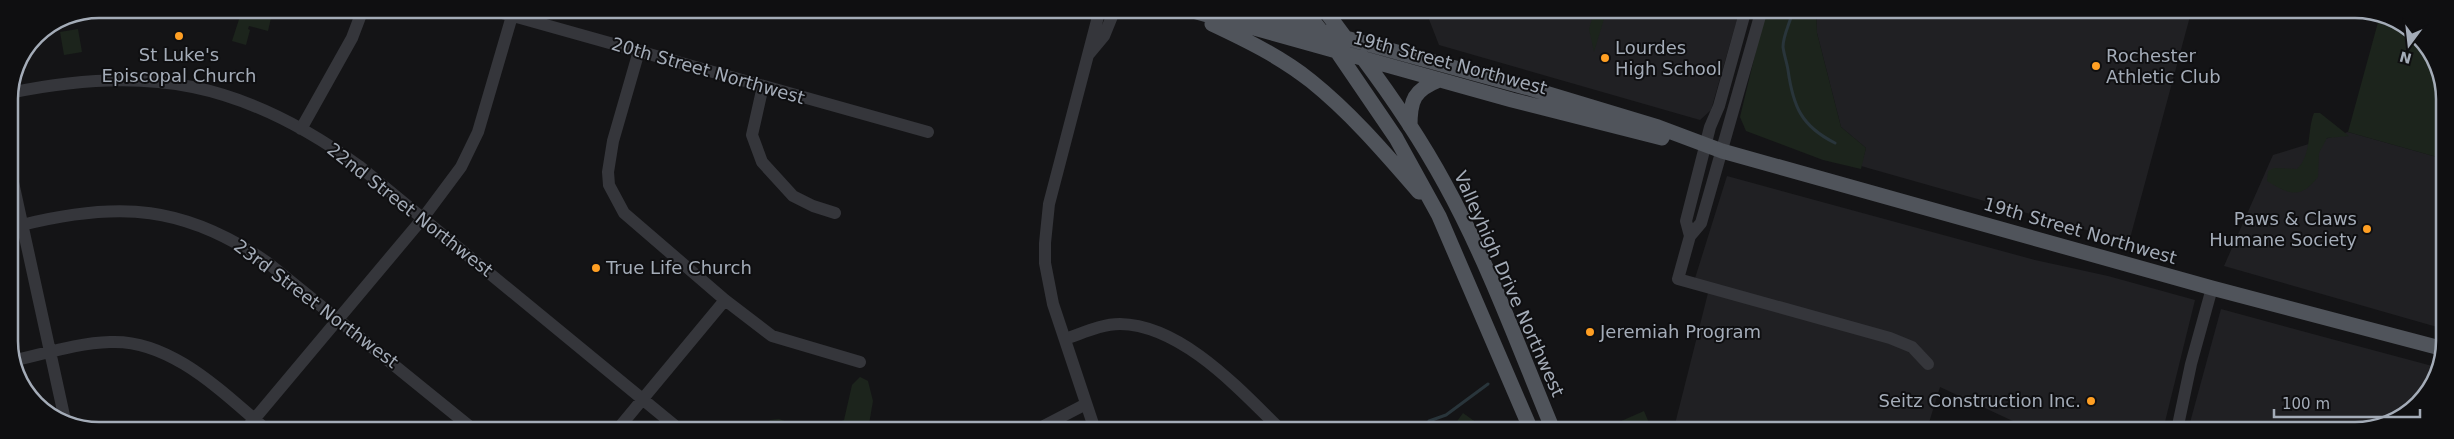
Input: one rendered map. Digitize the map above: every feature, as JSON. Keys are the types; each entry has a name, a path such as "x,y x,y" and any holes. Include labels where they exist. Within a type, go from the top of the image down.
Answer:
{"main road":[{"path":"1200,18 1250,42 1310,80 1339,104 1376,142 1439,216"},
{"name":"19th Street Northwest","path":"1225,18 1341,45 1631,118 1722,151 2212,288 2436,347"},
{"path":"1271,18 1320,32"},
{"name":"Valleyhigh Drive Northwest","path":"1310,18 1320,32 1341,45"},
{"name":"Valleyhigh Drive Northwest","path":"1328,18 1341,45 1439,216 1528,422"},
{"name":"19th Street Northwest","path":"1341,45 1363,59 1658,137 1706,146"},
{"name":"Valleyhigh Drive Northwest","path":"1363,59 1410,126 1446,184 1470,233 1550,422"},
{"path":"1410,126 1413,98 1420,89 1439,80"}],"street":[{"path":"301,129 352,38 360,18"},
{"path":"253,422 423,218 461,167 473,145 511,18"},
{"name":"20th Street Northwest","path":"519,18 928,132"},
{"path":"1092,422 1049,288 1046,263 1046,223 1049,204 1098,18"},
{"path":"1089,54 1104,36 1111,18"},
{"path":"1690,236 1686,221 1710,127 1719,106 1743,18"},
{"path":"1759,18 1702,223 1690,236 1678,279 1890,338 1912,347 1928,364"},
{"path":"639,51 613,142 608,172 609,184 624,213 725,300 777,338 860,362"},
{"name":"22nd Street Northwest","path":"18,91 48,85 98,79 157,81 223,94 268,111 301,129 359,166 670,422"},
{"path":"763,86 752,135 762,162 793,196 812,206 835,213"},
{"path":"18,205 64,413"},
{"name":"23rd Street Northwest","path":"22,225 80,213 109,210 142,211 186,220 210,229 243,246 338,318 464,422"},
{"path":"2179,422 2212,288"},
{"path":"624,422 725,300"},
{"path":"1065,339 1092,329 1121,324 1167,335 1198,355 1272,422"},
{"path":"20,360 110,342 149,347 179,361 258,422"},
{"path":"1051,422 1086,404"}],"shaded area":[{"path":"239,18 271,18 268,31 249,26 248,29 250,30 246,45 232,41"},
{"name":"Lourdes High School","path":"1428,18 1737,18 1711,110 1700,120 1439,45"},
{"path":"1592,18 1604,18 1594,52 1589,29"},
{"path":"1764,18 1816,18 1817,33 1841,127 1866,148 1861,169 1823,160 1746,131 1740,117"},
{"name":"Rochester Athletic Club","path":"1816,18 2190,18 2129,242 1861,166 1866,148 1841,127 1817,33"},
{"path":"2378,21 2382,22 2401,31 2413,41 2420,49 2432,72 2436,98 2436,157 2348,132"},
{"path":"78,29 82,52 64,55 60,32"},
{"path":"2314,113 2320,113 2349,136 2327,138 2319,153 2318,177 2306,189 2300,192 2288,192 2267,181 2268,171 2274,168 2297,169 2302,163 2307,150"},
{"path":"2348,132 2436,157 2436,327 2224,266 2273,155"},
{"path":"1727,176 2035,260 2108,276 2195,300 2165,422 2015,422 1940,387 1929,422 1676,422 1708,293 1692,288"},
{"path":"2221,309 2432,366 2426,381 2409,401 2401,408 2387,415 2371,420 2356,422 2190,422"},
{"path":"860,377 868,381 873,401 869,422 838,422 844,420 852,385"},
{"path":"1644,411 1649,422 1619,422"},
{"path":"1463,413 1476,422 1456,422"},
{"path":"779,419 788,422 769,422 770,420"}],"waterway":[{"path":"1791,18 1783,47 1796,104 1807,122 1823,136 1835,143"},
{"path":"1429,421 1446,415 1488,384"}],"place":[{"name":"St Luke's Episcopal Church","path":"179,36"},
{"name":"Lourdes High School","path":"1605,58"},
{"name":"Rochester Athletic Club","path":"2096,66"},
{"name":"Paws & Claws Humane Society","path":"2367,229"},
{"name":"True Life Church","path":"596,268"},
{"name":"Jeremiah Program","path":"1590,332"},
{"name":"Seitz Construction Inc.","path":"2091,401"}]}
